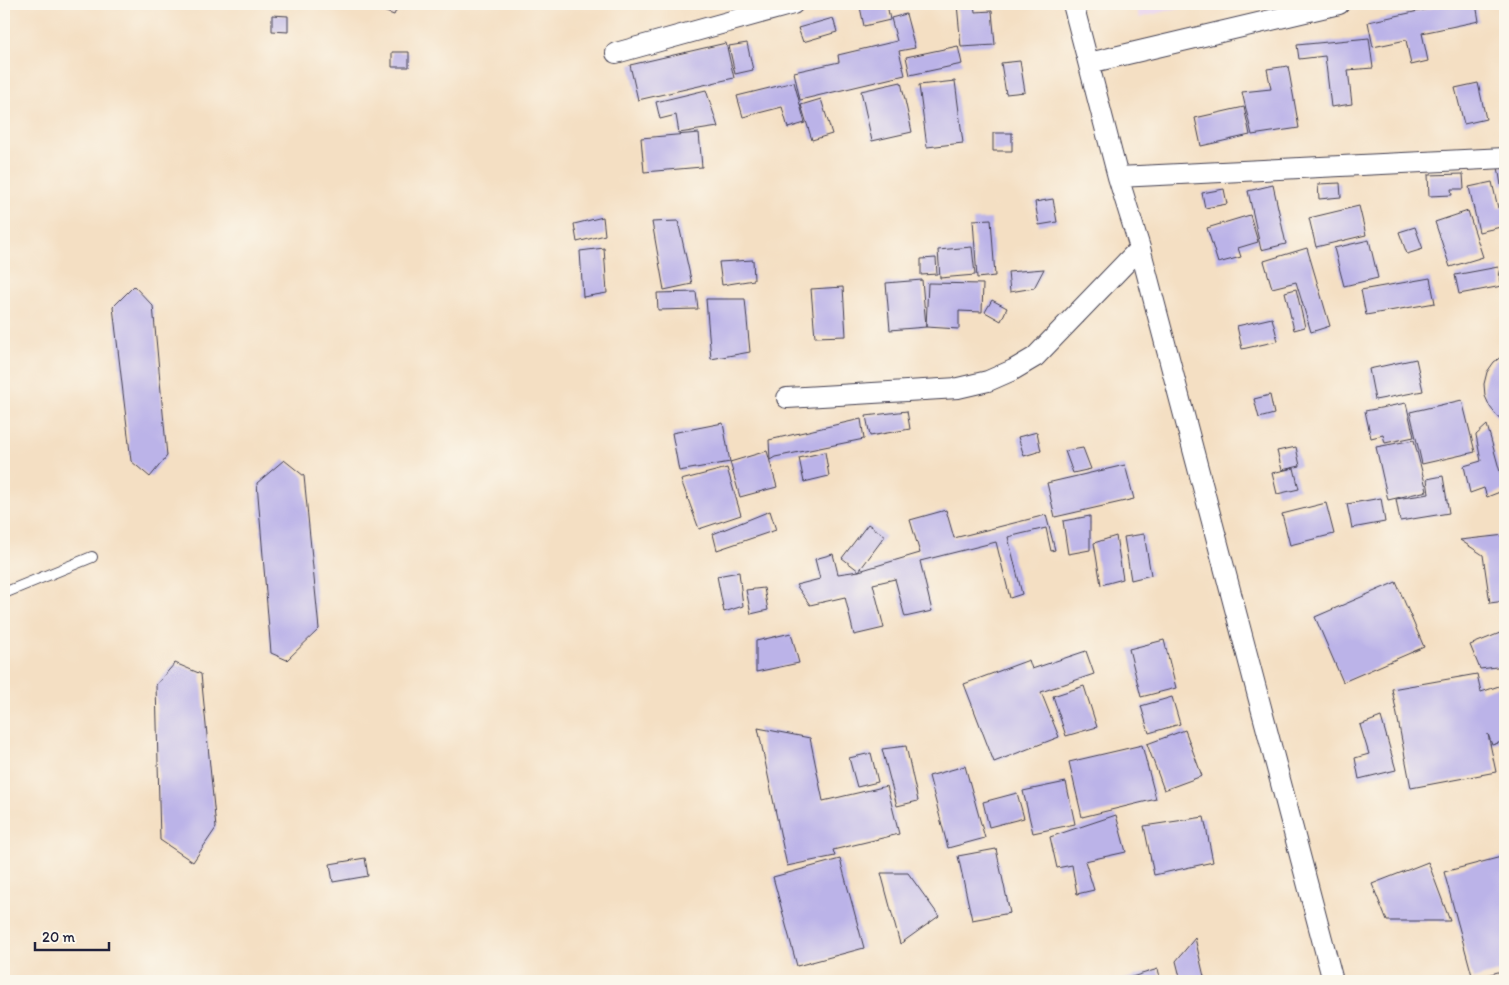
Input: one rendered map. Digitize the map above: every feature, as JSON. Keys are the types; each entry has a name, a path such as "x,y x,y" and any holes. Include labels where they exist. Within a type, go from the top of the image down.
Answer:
{"street":[{"path":"616,53 793,4"},
{"path":"1073,4 1090,63 1118,177 1140,248 1333,981"},
{"path":"1090,63 1339,4"},
{"path":"1118,177 1505,158"},
{"path":"787,398 958,388 988,380 1013,370 1035,357 1140,248"}],"lane":[{"path":"4,593 92,557"}],"shaded area":[{"path":"1135,4 1195,4 1139,18"}],"building":[{"path":"380,4 399,4 394,15 378,9"},
{"path":"873,4 887,4 890,20 864,26 860,7"},
{"path":"957,4 974,4 975,12 992,11 995,45 961,47"},
{"path":"1451,4 1476,4 1479,21 1422,33 1428,61 1411,65 1406,40 1373,47 1368,22"},
{"path":"906,14 915,48 899,51 905,75 800,100 794,72 839,62 838,55 897,41 891,18"},
{"path":"272,15 288,16 288,32 272,31"},
{"path":"833,18 837,32 803,42 798,28"},
{"path":"1369,38 1373,68 1348,70 1352,104 1331,107 1325,56 1299,59 1297,45"},
{"path":"726,43 734,78 638,100 630,65"},
{"path":"747,43 753,70 735,74 729,46"},
{"path":"958,46 962,64 910,75 906,57"},
{"path":"392,52 409,52 409,67 392,67"},
{"path":"1020,61 1025,92 1006,94 1001,63"},
{"path":"1288,66 1299,128 1252,135 1242,92 1271,89 1267,69"},
{"path":"955,81 963,143 927,147 919,85"},
{"path":"794,82 805,123 788,128 782,107 743,117 737,96"},
{"path":"901,82 912,132 872,141 861,91"},
{"path":"1478,83 1486,119 1464,124 1455,88"},
{"path":"706,90 718,127 679,133 676,115 660,119 656,102"},
{"path":"821,99 832,134 812,140 801,105"},
{"path":"1244,107 1250,135 1201,146 1195,118"},
{"path":"699,133 702,167 644,172 641,138"},
{"path":"993,133 1012,133 1012,151 993,151"},
{"path":"1505,166 1505,184 1501,185 1498,167"},
{"path":"1463,174 1464,189 1451,189 1452,195 1429,196 1428,175"},
{"path":"1492,182 1498,208 1505,207 1505,226 1479,232 1469,187"},
{"path":"1340,183 1341,197 1319,199 1318,184"},
{"path":"1273,185 1286,244 1261,250 1248,191"},
{"path":"1224,189 1227,204 1205,208 1202,193"},
{"path":"1053,199 1057,222 1039,225 1035,202"},
{"path":"1359,206 1366,235 1316,247 1309,218"},
{"path":"1468,211 1483,257 1450,267 1435,222"},
{"path":"1250,215 1258,242 1238,248 1241,257 1218,263 1207,228"},
{"path":"603,217 605,235 577,242 574,224"},
{"path":"991,219 995,276 977,278 973,220"},
{"path":"678,221 692,284 664,290 652,222"},
{"path":"1415,227 1423,249 1407,254 1399,232"},
{"path":"1369,240 1378,278 1344,286 1334,248"},
{"path":"972,247 975,275 940,278 938,250"},
{"path":"604,248 607,293 583,297 580,251"},
{"path":"1307,248 1330,326 1311,332 1296,282 1272,288 1264,261"},
{"path":"936,258 937,274 921,275 921,259"},
{"path":"753,260 754,280 722,285 719,262"},
{"path":"1498,267 1502,286 1459,294 1455,275"},
{"path":"1044,269 1034,288 1010,292 1008,272"},
{"path":"1430,278 1435,303 1366,315 1361,290"},
{"path":"922,280 926,327 890,330 886,283"},
{"path":"928,283 983,284 982,312 959,311 959,329 926,327"},
{"path":"134,286 153,306 167,456 150,477 131,461 113,307"},
{"path":"843,287 846,336 815,337 811,289"},
{"path":"1296,289 1305,327 1294,330 1285,292"},
{"path":"696,292 698,309 658,310 657,293"},
{"path":"706,299 745,299 750,352 711,359"},
{"path":"992,300 1007,308 1001,321 985,312"},
{"path":"1272,318 1278,341 1242,349 1237,326"},
{"path":"1505,354 1505,421 1497,416 1490,407 1485,396 1484,384 1487,372 1494,362"},
{"path":"1416,359 1423,391 1375,400 1369,369"},
{"path":"1270,395 1274,414 1259,418 1254,399"},
{"path":"1462,400 1475,452 1422,464 1410,412"},
{"path":"1406,403 1414,437 1385,443 1383,435 1371,438 1365,411"},
{"path":"907,411 910,429 870,436 866,416"},
{"path":"861,419 864,439 775,457 770,460 769,440"},
{"path":"723,423 730,462 679,471 672,433"},
{"path":"1487,425 1505,490 1487,497 1484,488 1470,493 1464,466 1481,461 1476,435"},
{"path":"1037,432 1041,451 1024,456 1018,437"},
{"path":"1414,440 1427,491 1388,500 1376,447"},
{"path":"1296,447 1300,466 1282,470 1277,451"},
{"path":"1083,448 1091,469 1073,473 1065,451"},
{"path":"767,451 777,487 740,497 730,462"},
{"path":"825,452 829,476 804,482 799,458"},
{"path":"284,460 304,476 319,629 287,660 271,653 257,483"},
{"path":"1125,465 1134,499 1055,517 1047,483"},
{"path":"727,468 741,515 699,529 681,480"},
{"path":"1294,468 1299,489 1277,494 1272,473"},
{"path":"1443,476 1449,513 1400,521 1396,499 1429,494 1427,479"},
{"path":"1381,498 1385,522 1352,528 1347,504"},
{"path":"1326,503 1334,534 1290,545 1282,514"},
{"path":"946,510 954,538 1046,515 1055,550 1051,551 1046,528 1008,537 1022,594 1010,598 996,542 920,561 932,611 905,617 895,579 873,584 884,628 854,635 845,597 810,605 796,585 820,579 815,559 833,554 838,574 859,571 920,553 910,520"},
{"path":"770,511 776,530 717,550 713,534"},
{"path":"1090,516 1090,550 1068,554 1063,521"},
{"path":"868,524 885,536 859,571 842,558"},
{"path":"1144,534 1151,575 1131,580 1124,537"},
{"path":"1505,535 1505,601 1490,603 1483,555 1460,540"},
{"path":"1116,536 1123,579 1101,585 1094,543"},
{"path":"739,572 743,606 724,612 717,576"},
{"path":"1396,582 1424,647 1343,682 1315,617"},
{"path":"764,588 768,610 751,614 746,590"},
{"path":"1505,631 1505,666 1480,669 1470,645"},
{"path":"791,633 799,663 756,672 756,641"},
{"path":"1164,640 1176,688 1141,697 1129,649"},
{"path":"1086,651 1094,674 1041,692 1059,737 994,762 964,684 1029,660 1032,669"},
{"path":"175,663 201,674 216,828 193,862 160,840 156,685"},
{"path":"1477,674 1481,692 1505,684 1505,741 1492,745 1488,734 1496,772 1411,788 1392,689"},
{"path":"1084,686 1097,727 1066,736 1053,696"},
{"path":"1172,697 1180,724 1149,733 1141,706"},
{"path":"1381,717 1396,770 1359,779 1355,758 1369,754 1360,725"},
{"path":"758,728 810,738 823,801 887,786 899,834 833,850 835,856 787,866"},
{"path":"1185,730 1202,776 1164,790 1147,744"},
{"path":"1142,745 1156,799 1082,817 1069,762"},
{"path":"906,746 918,801 897,806 882,749"},
{"path":"871,753 878,782 857,787 849,758"},
{"path":"965,766 985,838 948,848 929,776"},
{"path":"1066,782 1075,824 1033,833 1023,791"},
{"path":"1017,793 1024,818 989,827 983,802"},
{"path":"1116,815 1126,852 1085,861 1094,890 1077,894 1072,865 1057,868 1050,837"},
{"path":"1204,817 1213,862 1154,875 1144,826"},
{"path":"996,849 1010,913 972,920 958,856"},
{"path":"1505,856 1505,970 1473,979 1444,872"},
{"path":"365,858 368,876 333,882 330,864"},
{"path":"840,859 864,948 797,966 773,877"},
{"path":"1428,862 1450,921 1387,921 1372,884"},
{"path":"881,873 908,873 939,916 900,944"},
{"path":"1195,938 1205,981 1181,981 1176,961"},
{"path":"1158,969 1161,981 1122,981 1122,980"}]}
